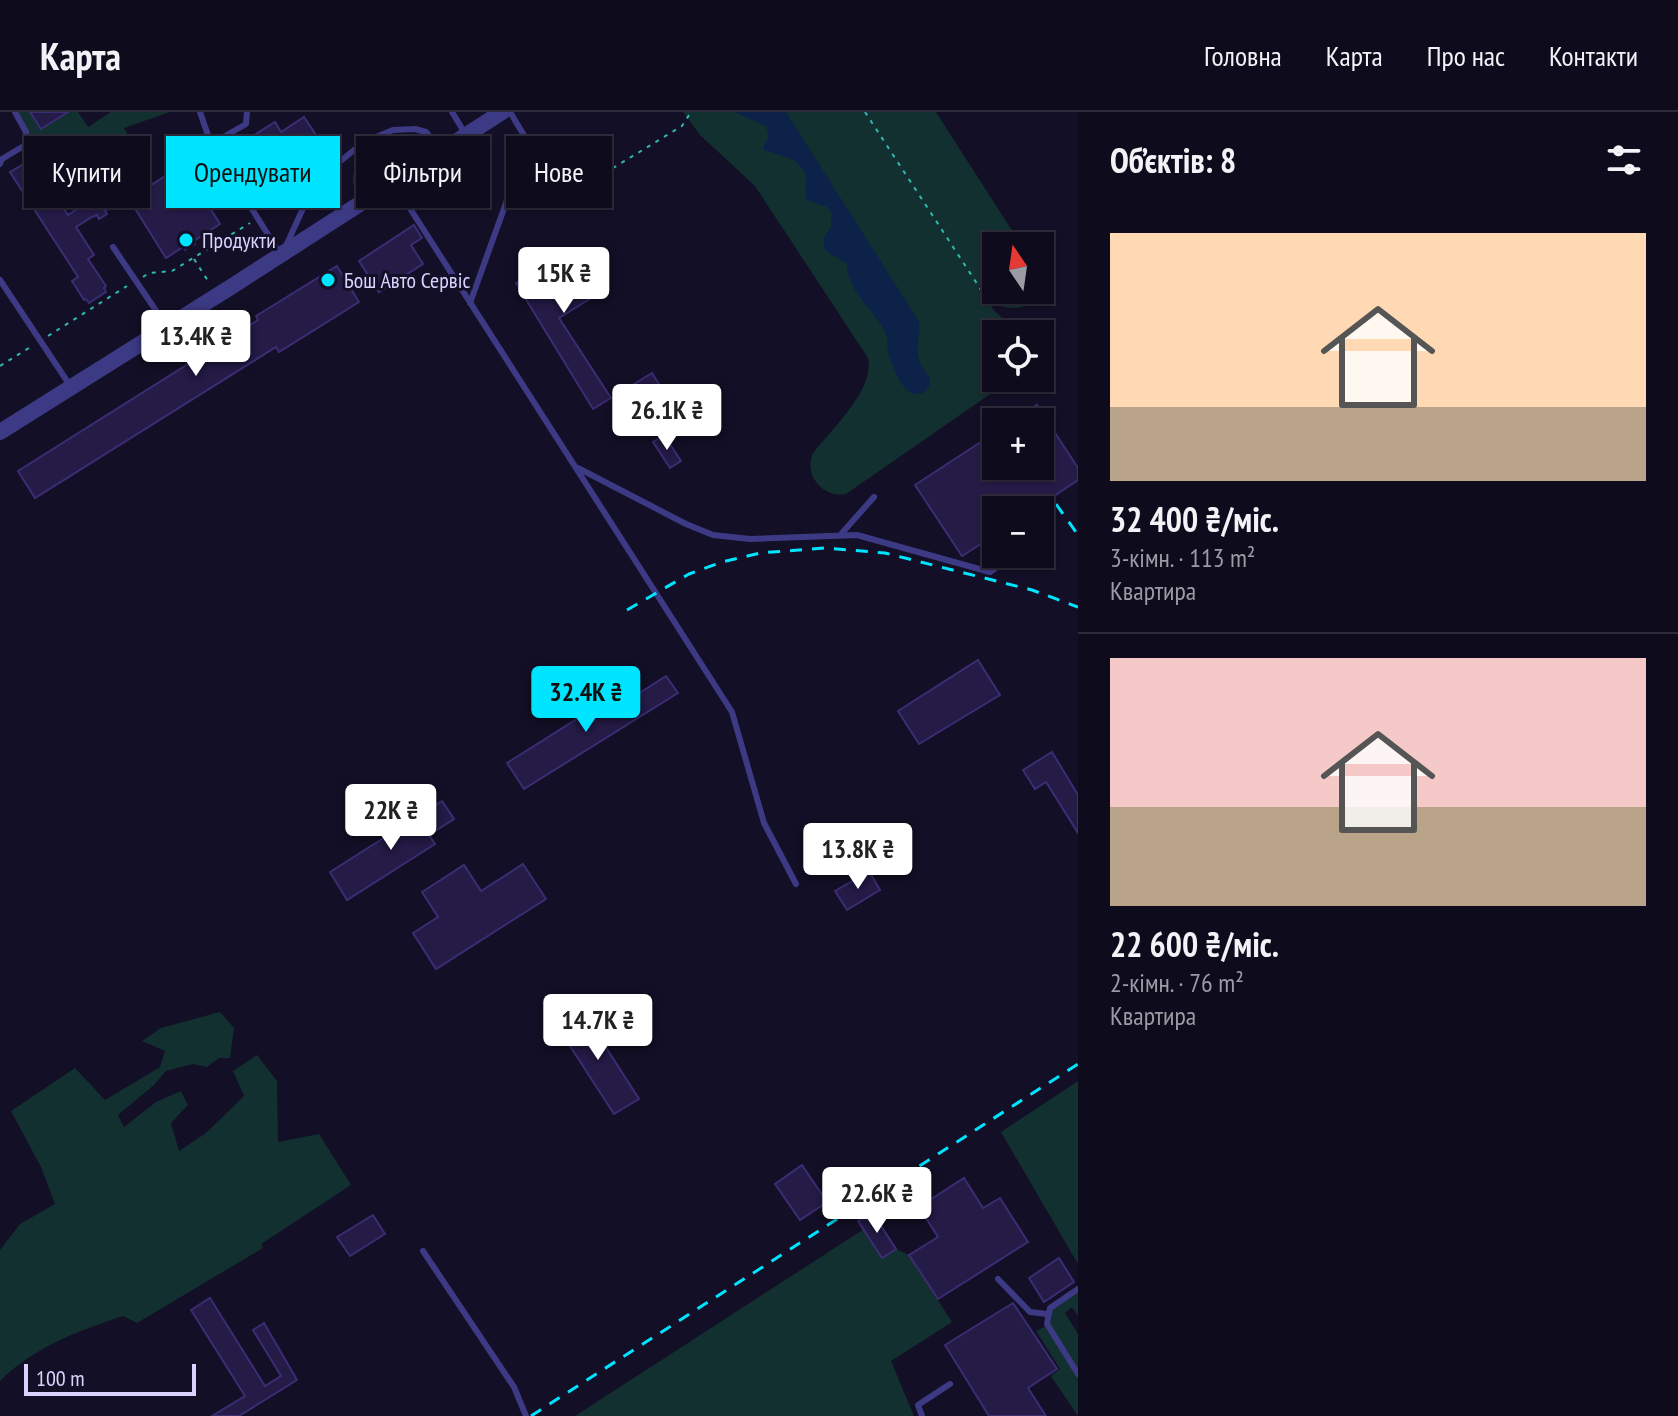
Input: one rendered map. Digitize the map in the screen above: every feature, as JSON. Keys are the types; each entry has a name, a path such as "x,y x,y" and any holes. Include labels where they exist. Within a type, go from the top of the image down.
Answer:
{"street":[{"path":"466,135 502,112"},
{"path":"0,432 356,206"}],"lane":[{"path":"15,112 26,136"},
{"path":"200,112 208,136"},
{"path":"225,136 246,124 247,112"},
{"path":"452,112 466,135"},
{"path":"510,112 524,136"},
{"path":"378,136 393,130 415,129 429,136"},
{"path":"0,164 2,159 24,146"},
{"path":"281,255 305,204 332,168 356,148"},
{"path":"470,303 506,205"},
{"path":"252,208 281,255"},
{"path":"410,208 732,712 764,823 796,884"},
{"path":"113,247 167,327"},
{"path":"0,280 71,387"},
{"path":"575,467 713,535 750,539 842,533 873,538 990,572 996,568"},
{"path":"842,533 874,497"},
{"path":"423,1251 514,1387 526,1416"},
{"path":"998,1279 1030,1312 1047,1314"},
{"path":"1078,1289 1050,1308 1047,1314 1047,1324 1078,1374"},
{"path":"922,1416 918,1405 950,1384"}],"path":[{"path":"612,169 682,126 691,112"},
{"path":"865,112 982,291"},
{"path":"0,366 149,273 172,271 258,218"}],"green space":[{"path":"17,112 30,112 41,129 68,112 78,112 88,127 111,112 170,112 124,128 129,136 24,136"},
{"path":"683,112 936,112 1013,232 982,232 982,304 990,304 1007,320 982,320 982,392 993,392 846,494 823,489 813,477 813,453 859,395 865,383 868,358 755,186 700,135"},
{"path":"994,304 1027,304 1018,308"},
{"path":"220,1012 234,1028 230,1058 219,1058 207,1067 193,1064 166,1071 118,1115 124,1127 156,1102 181,1091 188,1105 171,1123 179,1151 206,1133 244,1096 233,1071 257,1055 277,1081 278,1142 319,1134 351,1185 261,1244 263,1248 137,1323 123,1316 73,1334 42,1349 0,1381 0,1250 20,1224 55,1204 41,1167 11,1111 75,1068 105,1100 160,1067 165,1051 142,1041 161,1028"},
{"path":"1078,1081 1078,1264 1001,1132"},
{"path":"864,1229 882,1258 896,1249 909,1255 952,1322 891,1361 914,1416 575,1416"},
{"path":"1078,1293 1078,1316 1072,1307 1065,1313 1078,1334 1078,1416 1051,1376 1060,1369 1036,1331 1050,1324 1052,1309"}],"water":[{"path":"734,112 786,112 918,320 918,354 930,380 924,393 913,394 900,382 888,352 886,334 852,284 847,264 825,250 823,238 831,227 832,213 827,207 807,200 805,173 801,167 791,159 764,150 769,136 766,126"}],"building":[{"path":"30,112 68,112 41,129"},
{"path":"304,117 316,135 253,136 275,122 281,132"},
{"path":"24,164 24,194 10,172"},
{"path":"166,176 166,208 210,208 220,224 194,241 195,244 185,250 183,247 166,258 135,208 150,208 150,186"},
{"path":"33,208 64,208 68,215 78,208 110,208 99,219 97,215 76,227 94,255 88,259 106,286 106,292 89,303 72,281 78,277"},
{"path":"414,225 422,238 411,245 423,264 379,292 359,261"},
{"path":"571,249 598,294 559,318 611,398 593,409 516,283"},
{"path":"337,266 359,302 279,352 276,347 35,498 18,471 258,320 256,316"},
{"path":"652,373 681,419 663,430 634,384"},
{"path":"1054,431 1078,468 1078,480 1054,496 982,496 982,543 962,556 915,485 982,441 982,480 1054,480"},
{"path":"664,435 681,461 670,468 653,442"},
{"path":"978,660 1000,695 919,744 898,711"},
{"path":"666,676 678,693 524,789 507,763 596,707 602,717"},
{"path":"1052,752 1078,795 1078,833 1046,782 1035,789 1023,770"},
{"path":"442,801 454,819 429,835 435,844 347,900 330,872"},
{"path":"523,864 546,899 436,969 413,933 438,917 422,892 464,865 481,891"},
{"path":"869,871 880,890 847,910 835,891"},
{"path":"582,1010 639,1099 614,1114 557,1026"},
{"path":"802,1165 827,1202 800,1220 775,1184"},
{"path":"964,1178 983,1208 1000,1198 1028,1242 938,1299 909,1255 938,1237 919,1207"},
{"path":"872,1212 896,1249 882,1258 858,1221"},
{"path":"373,1215 385,1234 350,1256 337,1237"},
{"path":"1059,1258 1074,1282 1044,1302 1029,1278"},
{"path":"210,1298 265,1386 281,1376 253,1330 264,1323 297,1380 239,1416 212,1416 245,1396 191,1310"},
{"path":"1013,1303 1057,1369 1028,1388 1046,1416 989,1416 945,1345"}],"railway":[{"path":"1056,504 1078,535"},
{"path":"627,610 689,574 722,562 760,553 824,548 885,553 1032,590 1078,607"},
{"path":"531,1416 1078,1064"}],"place":[{"name":"Продукти","path":"186,240"},
{"name":"Бош Авто Сервіс","path":"328,280"}]}
